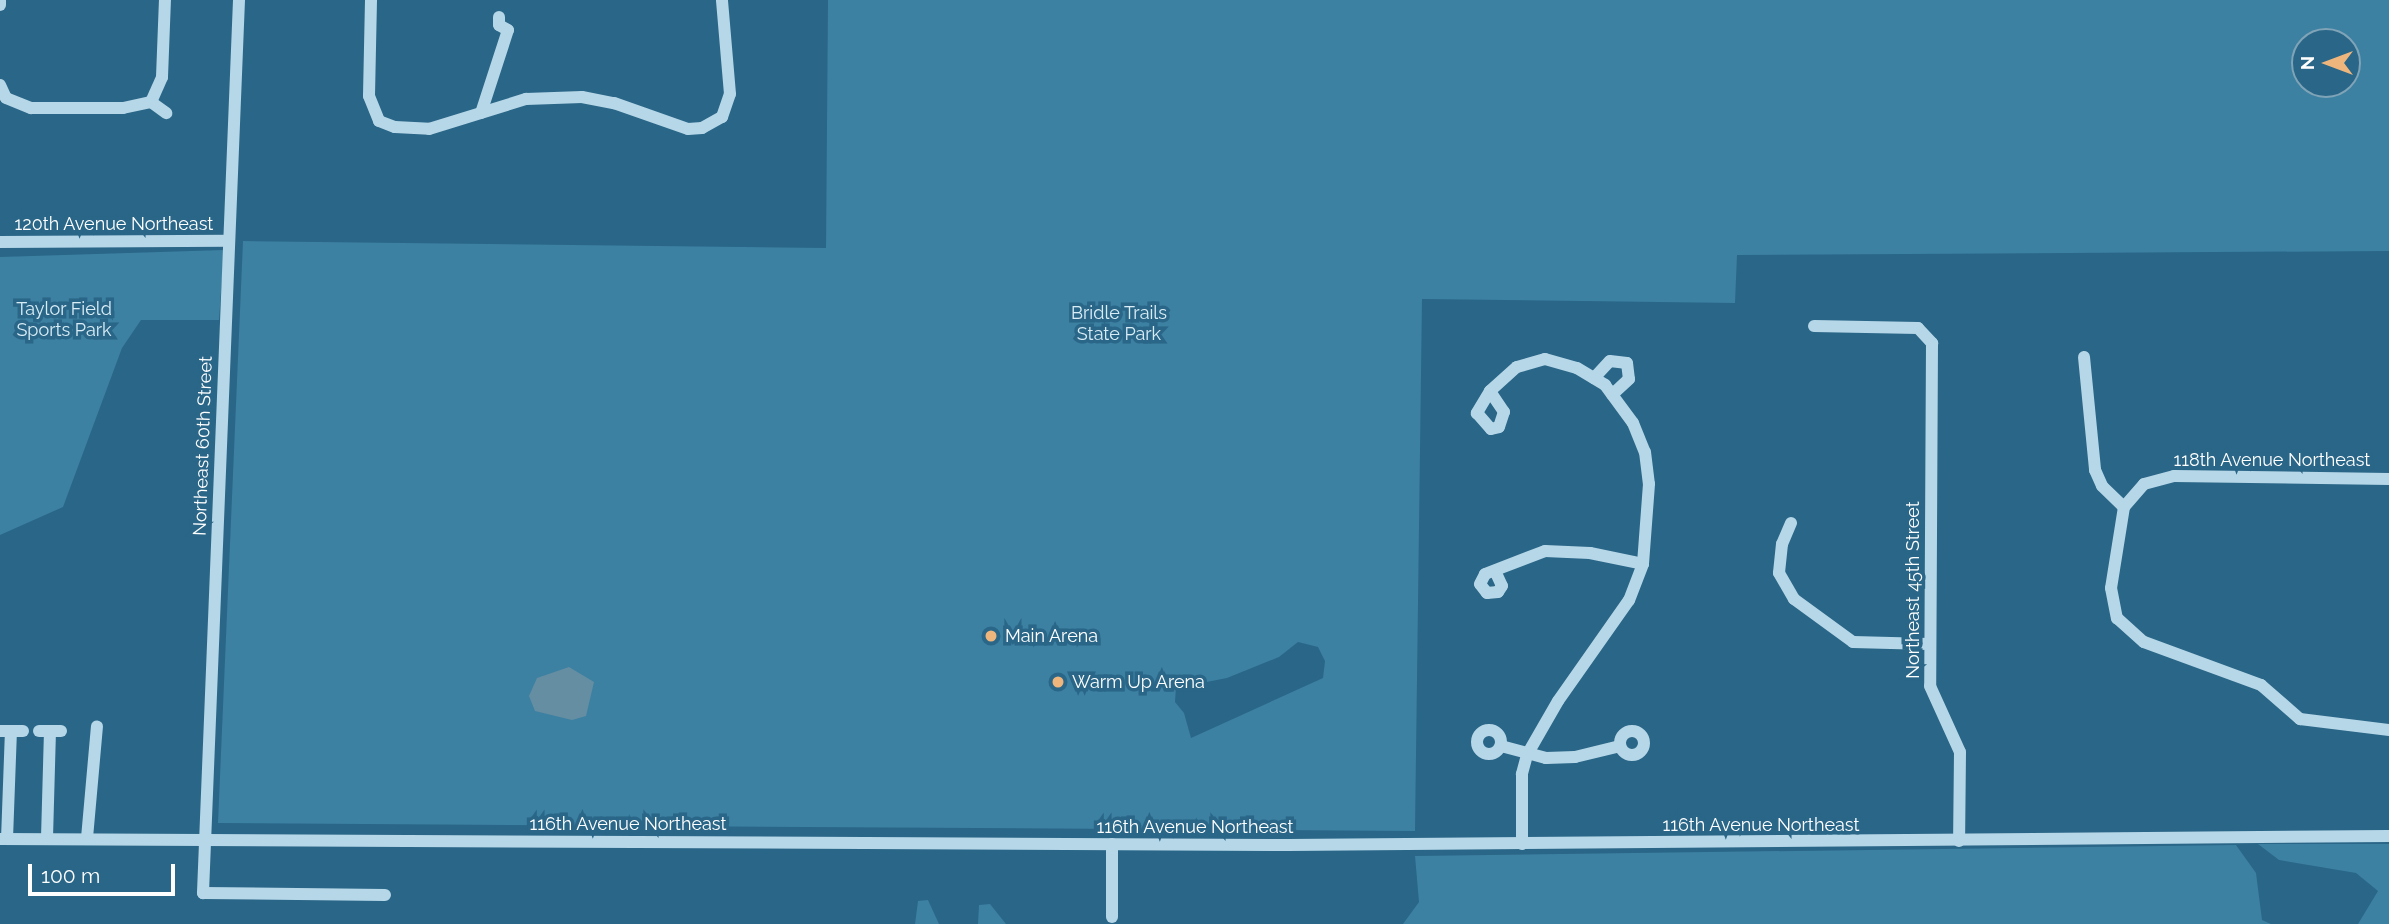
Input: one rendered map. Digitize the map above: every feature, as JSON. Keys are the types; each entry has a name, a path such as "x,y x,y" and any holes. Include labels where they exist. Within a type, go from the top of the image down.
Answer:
{"street":[{"path":"151,102 162,78 165,0"},
{"name":"Northeast 60th Street","path":"239,0 203,893 385,895"},
{"path":"371,0 369,96 379,121 429,129 526,99 582,97 614,103 688,129 713,124 722,117 730,94 722,0"},
{"path":"481,113 508,30 499,24 499,17"},
{"path":"0,85 3,102 31,108 123,108 151,102 166,113"},
{"name":"120th Avenue Northeast","path":"0,242 228,242"},
{"name":"Northeast 45th Street","path":"1814,326 1908,327 1927,333 1933,353 1929,644 1932,693 1960,752 1959,841"},
{"path":"2084,357 2095,470 2102,486 2124,507 2111,588 2117,618 2144,642 2261,685 2300,719 2389,730"},
{"path":"1490,391 1517,367 1545,359 1577,368 1604,386 1633,423 1645,452 1649,484 1643,564 1629,600 1558,701 1527,755 1522,774 1522,844"},
{"path":"1614,359 1627,363 1629,379 1604,386 1614,359"},
{"name":"118th Avenue Northeast","path":"2124,507 2144,484 2174,476 2389,479"},
{"path":"1791,523 1782,544 1779,573 1794,599 1853,642 1929,644"},
{"path":"1496,573 1518,558 1555,550 1643,564"},
{"path":"88,838 97,726"},
{"path":"3,839 11,731"},
{"path":"47,838 50,731"},
{"path":"1501,746 1527,755 1574,757 1620,746"},
{"name":"116th Avenue Northeast","path":"3,839 1522,844 2389,836"},
{"path":"1112,844 1112,917"}],"green space":[{"name":"Bridle Trails State Park","path":"828,0 2389,0 2389,251 1737,255 1735,303 1422,299 1415,831 218,823 243,241 826,248","holes":["1298,642 1318,647 1325,661 1323,678 1191,738 1184,713 1175,702 1176,688 1227,678 1279,657"]},
{"name":"Taylor Field Sports Park","path":"224,250 219,320 141,320 122,348 63,507 0,535 0,257"},
{"path":"2258,844 2389,844 2389,924 2358,924 2378,891 2356,873 2279,860"},
{"path":"2236,845 2256,873 2262,920 2271,924 1403,924 1419,902 1415,856"},
{"path":"928,900 939,924 915,924 918,901"},
{"path":"990,904 1006,924 978,924 979,905"}],"shaded area":[{"path":"569,667 594,682 586,716 572,720 535,711 529,696 537,678"}],"place":[{"name":"Main Arena","path":"991,636"},
{"name":"Warm Up Arena","path":"1058,682"}]}
